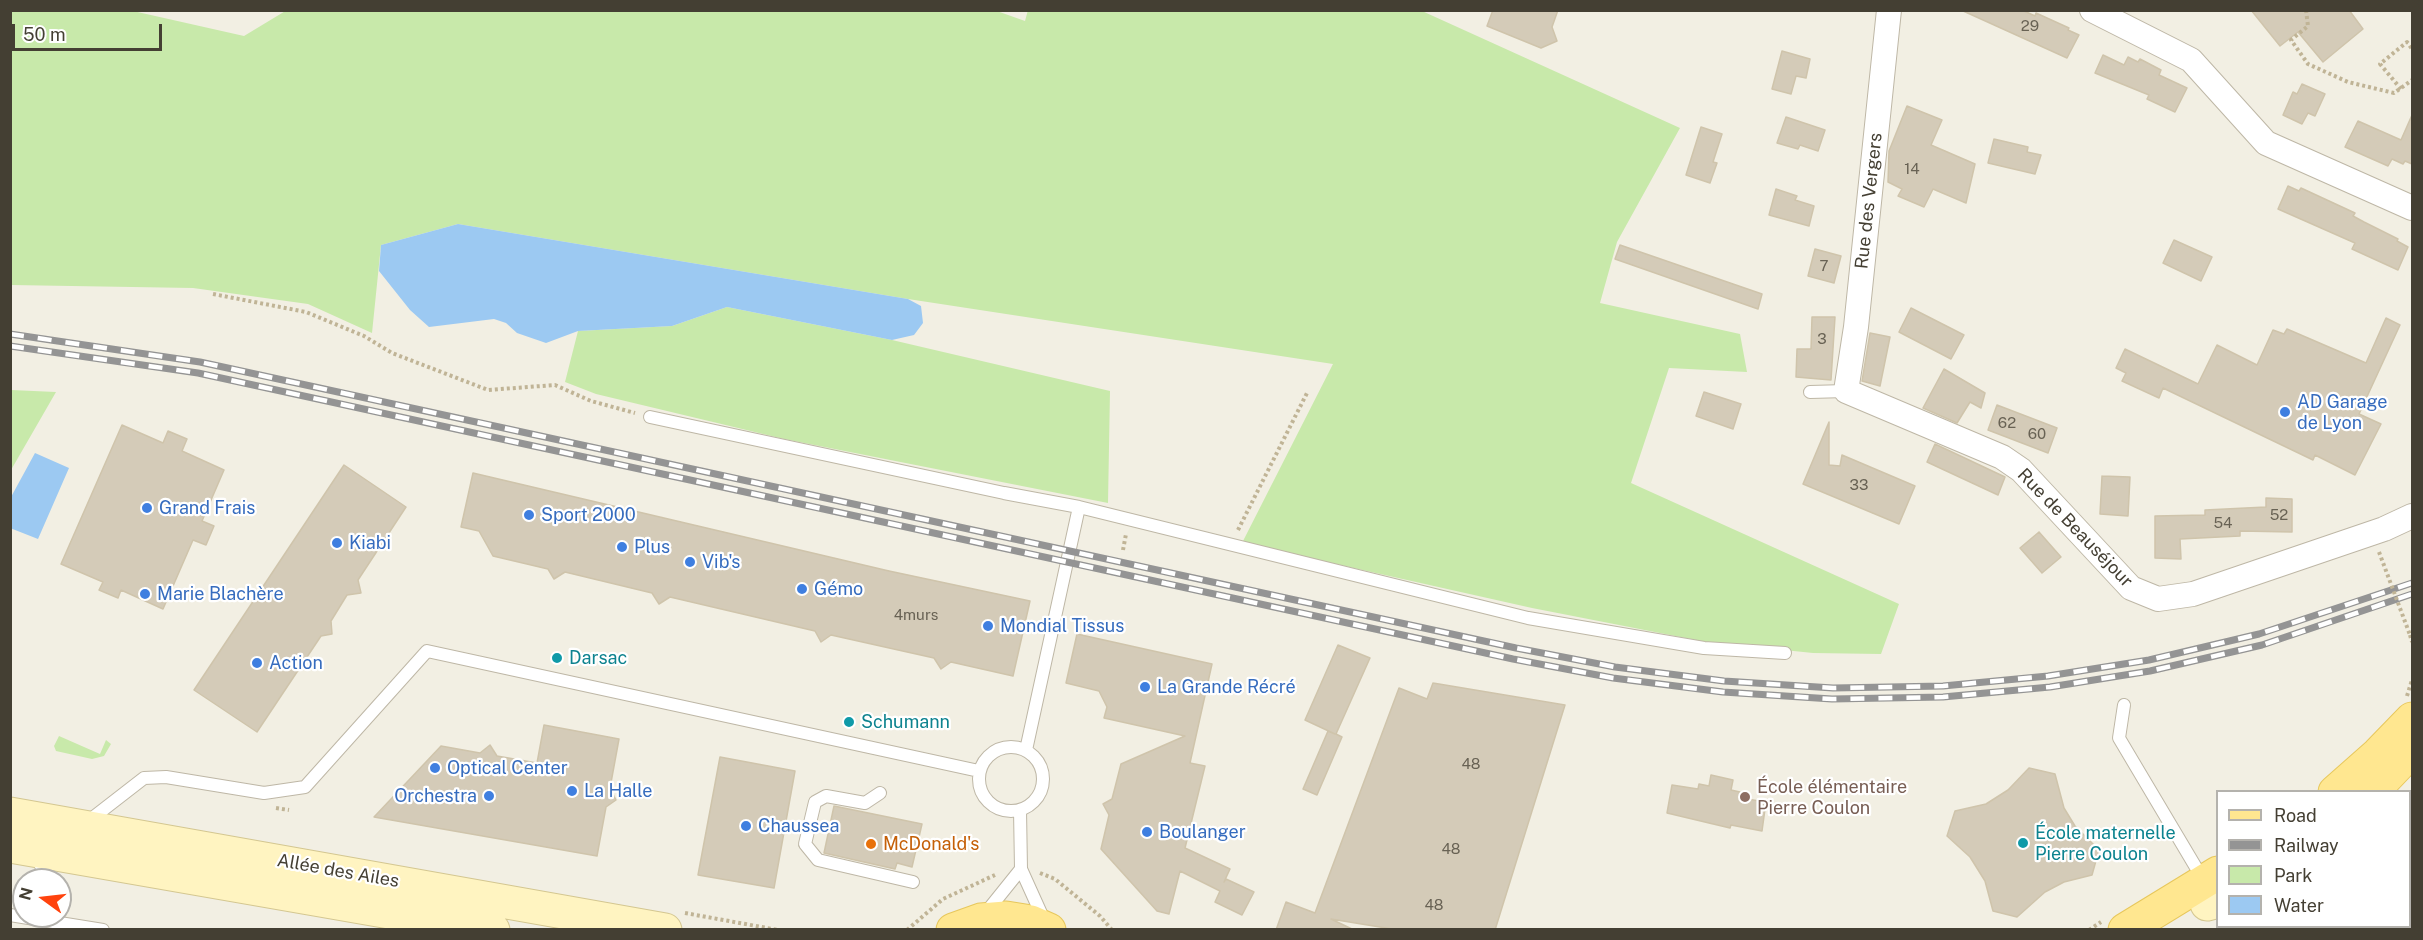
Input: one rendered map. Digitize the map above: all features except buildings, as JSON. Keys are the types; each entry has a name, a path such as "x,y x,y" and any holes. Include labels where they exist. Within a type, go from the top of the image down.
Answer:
{"main road":[{"path":"2337,790 2412,719"},
{"path":"2358,790 2408,761"},
{"path":"2374,790 2408,761"},
{"name":"Allée des Ailes","path":"10,814 665,930"},
{"name":"Allée des Ailes","path":"21,848 493,930"},
{"path":"2125,930 2213,892"},
{"path":"2168,930 2213,892"},
{"path":"967,925 1006,918 1031,922 1049,929"}],"street":[{"name":"Rue des Vergers","path":"1846,391 1856,327 1889,10"},
{"path":"2092,10 2192,60 2266,143 2412,208"},
{"name":"Rue de Beauséjour","path":"1846,391 2002,457 2021,470 2131,588 2158,599 2193,594 2384,529 2412,516"}],"lane":[{"path":"1810,393 1846,391"},
{"path":"650,417 1079,507 1528,618 1704,648 1785,653"},
{"path":"1026,750 1079,507"},
{"path":"81,826 144,778 166,777 264,793 305,787 427,651 979,771"},
{"path":"2124,705 2119,738 2213,892"},
{"path":"1010,747 1026,750 1038,762 1043,778 1042,786 1034,801 1020,810 1003,811 988,803 980,788 979,771 994,751 1010,747"},
{"path":"880,793 865,803 826,796 815,802 805,844 818,861 913,882"},
{"path":"1020,810 1021,869 1049,929"},
{"path":"21,848 39,868"},
{"path":"967,925 1021,869"},
{"path":"72,924 103,930"}],"path":[{"path":"2306,10 2308,26 2291,40 2308,64 2348,82 2394,93 2412,80"},
{"path":"2401,89 2380,64 2407,42 2412,49"},
{"path":"213,294 306,312 364,336 392,353 489,390 555,385 591,401 650,417"},
{"path":"1231,544 1308,391"},
{"path":"2379,552 2412,642"}],"green space":[{"path":"287,10 994,10 1025,21 1028,10 1422,11 1680,128 1617,242 1600,303 1740,334 1747,372 1669,368 1631,483 1899,604 1881,654 1813,653 1706,642 1532,608 1242,543 1333,364 908,299 458,224 381,245 372,333 308,304 193,288 11,285 11,11 133,11 244,36"},
{"path":"727,307 892,340 1110,391 1108,503 784,439 596,394 565,382 578,331 672,326"},
{"path":"10,390 56,392 11,470"},
{"path":"59,736 100,754 106,740 111,744 104,756 92,759 56,751 54,746"}],"water":[{"path":"458,224 908,299 921,306 923,323 914,335 892,340 727,307 672,326 578,331 546,343 517,333 506,323 494,319 429,327 410,310 379,271 381,245"},
{"path":"35,453 69,468 38,539 10,528 11,497"}],"railway":[{"path":"10,334 200,362 1516,648 1615,667 1724,681 1833,688 1943,686 2048,676 2149,660 2259,634 2412,583"},
{"path":"10,346 198,373 1513,659 1613,678 1723,692 1832,699 1943,697 2050,687 2150,671 2262,645 2412,594"}],"place":[{"name":"AD Garage de Lyon","path":"2285,412"},
{"name":"Grand Frais","path":"147,508"},
{"name":"Sport 2000","path":"529,515"},
{"name":"Kiabi","path":"337,543"},
{"name":"Plus","path":"622,547"},
{"name":"Vib's","path":"690,562"},
{"name":"Gémo","path":"802,589"},
{"name":"Marie Blachère","path":"145,594"},
{"name":"Mondial Tissus","path":"988,626"},
{"name":"Darsac","path":"557,658"},
{"name":"Action","path":"257,663"},
{"name":"La Grande Récré","path":"1145,687"},
{"name":"Schumann","path":"849,722"},
{"name":"Optical Center","path":"435,768"},
{"name":"La Halle","path":"572,791"},
{"name":"Orchestra","path":"489,796"},
{"name":"École élémentaire Pierre Coulon","path":"1745,797"},
{"name":"Chaussea","path":"746,826"},
{"name":"Boulanger","path":"1147,832"},
{"name":"École maternelle Pierre Coulon","path":"2023,843"},
{"name":"McDonald's","path":"871,844"}]}
